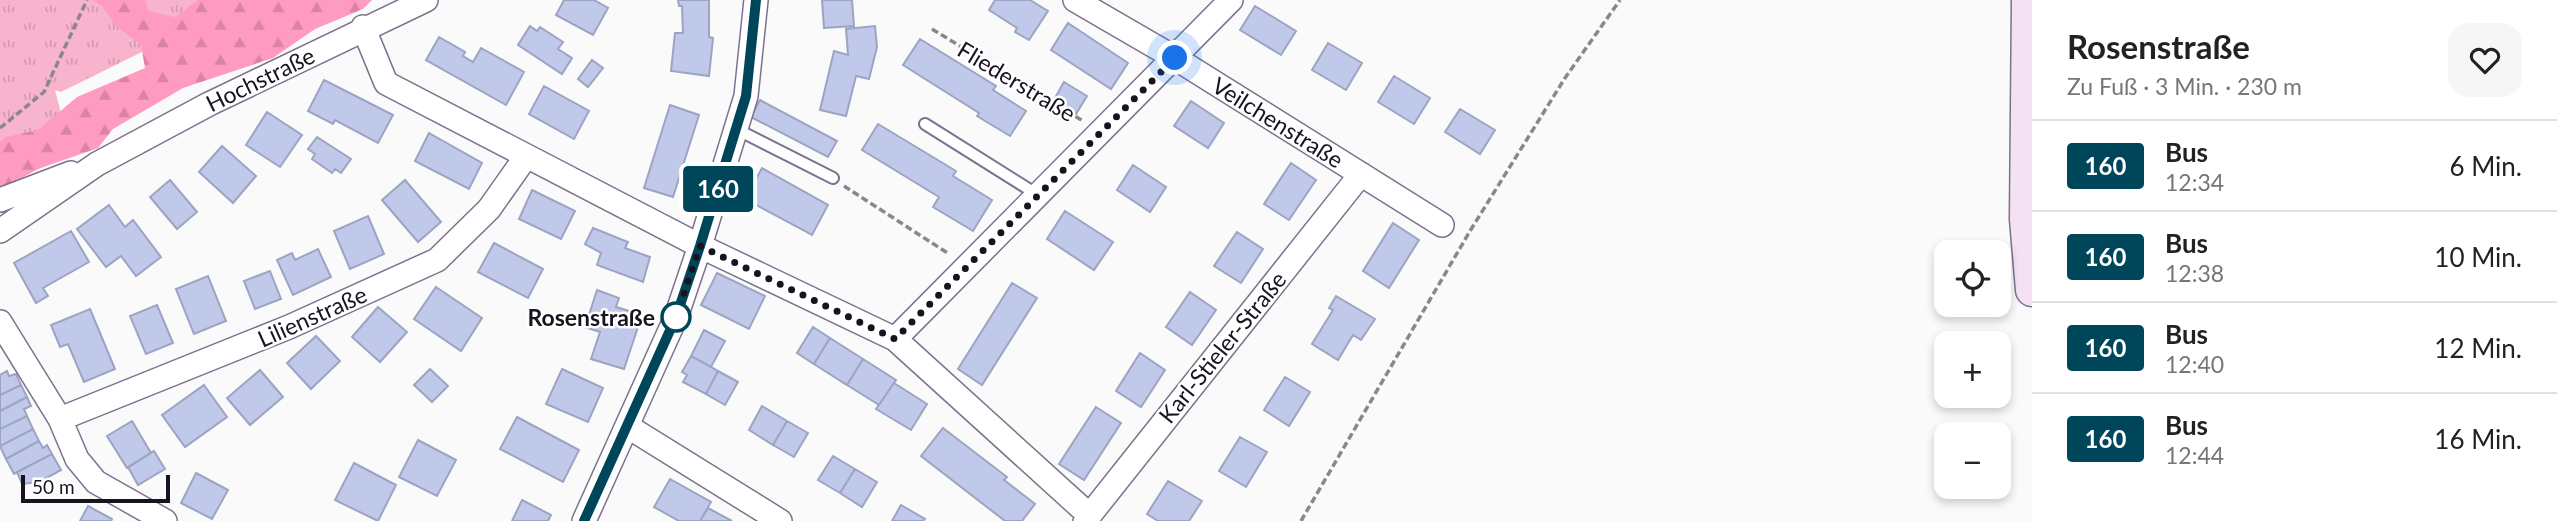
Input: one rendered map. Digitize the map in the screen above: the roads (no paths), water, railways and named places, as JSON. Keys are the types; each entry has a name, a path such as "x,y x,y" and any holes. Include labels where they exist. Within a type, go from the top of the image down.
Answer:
{"main road":[{"path":"2028,0 2026,219 2032,290"}],"street":[{"name":"Hochstraße","path":"0,232 97,164 363,27 426,0"},
{"path":"584,521 676,317 700,246 746,96 756,0"},
{"name":"Veilchenstraße","path":"1075,0 1175,58 1442,225"},
{"name":"Fliederstraße","path":"895,339 1231,0"},
{"path":"363,27 386,83 525,158 700,246 895,339 1091,519"},
{"name":"Lilienstraße","path":"60,419 289,327 437,260 489,209 525,158"},
{"name":"Hochstraße","path":"0,200 97,164"},
{"name":"Karl-Stieler-Straße","path":"1091,519 1361,174"},
{"path":"0,322 60,419 78,459 96,482 165,521"},
{"path":"627,426 780,521"}],"lane":[{"path":"925,124 1038,195"},
{"path":"736,129 833,178"}],"place":[{"name":"Rosenstraße","path":"676,317"}]}
